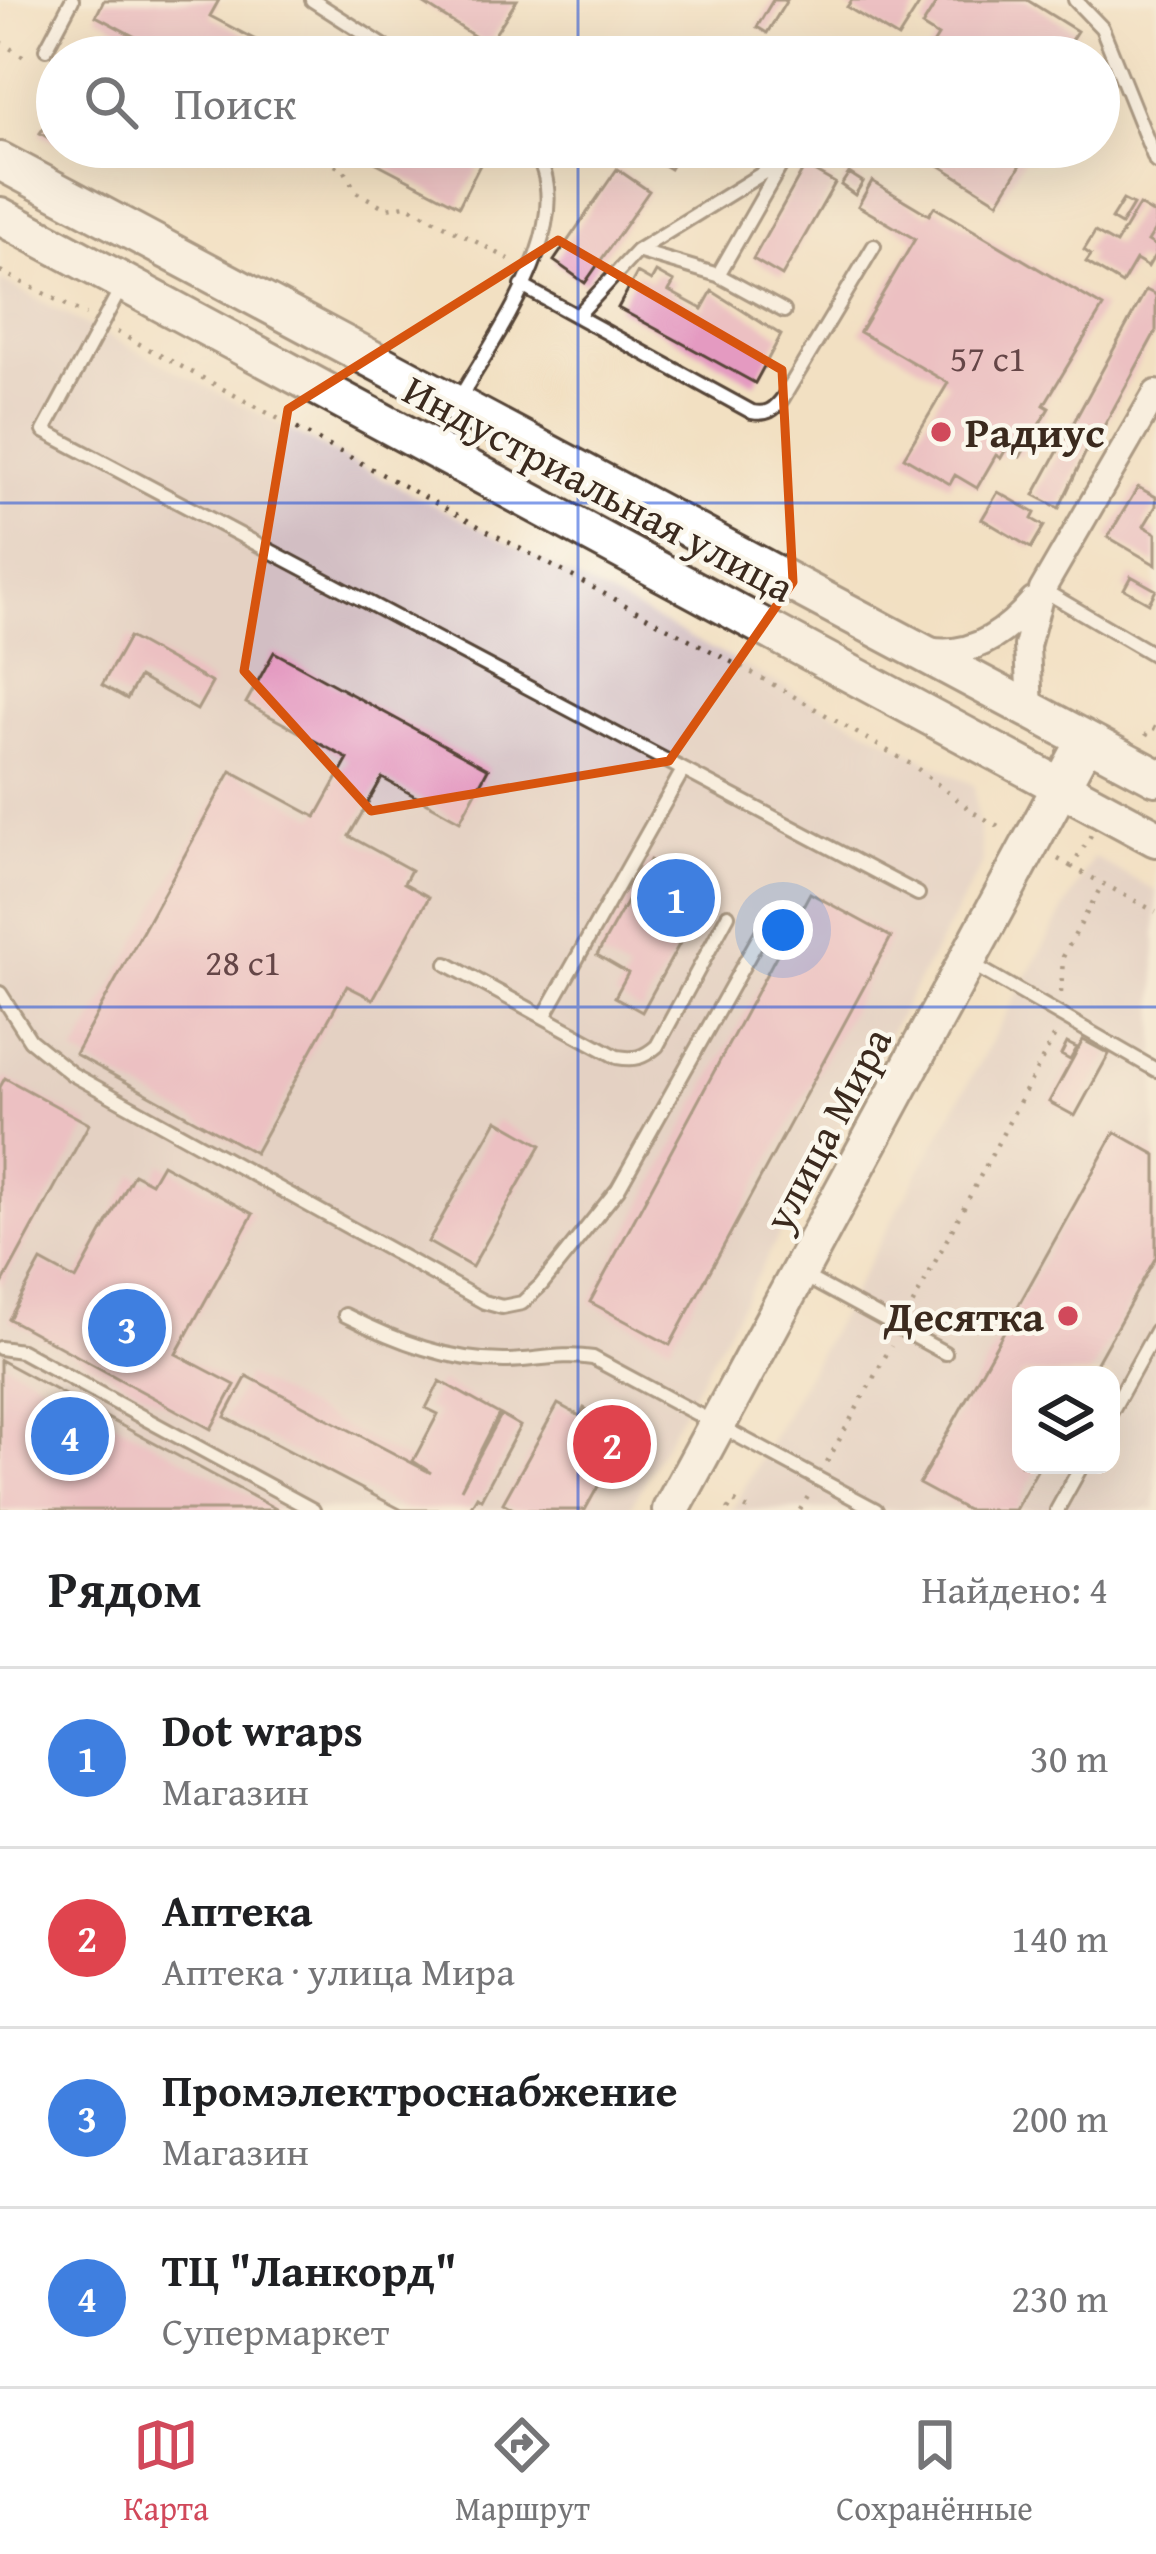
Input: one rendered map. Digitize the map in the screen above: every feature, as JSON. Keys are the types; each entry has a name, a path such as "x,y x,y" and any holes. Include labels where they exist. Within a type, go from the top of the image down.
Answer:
{"main road":[{"name":"Индустриальная улица","path":"0,161 1156,776"},
{"name":"Индустриальная улица","path":"0,216 1156,838"},
{"path":"1030,710 1059,788"},
{"name":"улица Мира","path":"671,1510 1086,740"}],"street":[{"path":"912,646 940,652 1002,633 1042,590 1156,393"},
{"path":"1030,710 1027,646 1042,590"}],"lane":[{"path":"53,36 72,0"},
{"path":"312,0 368,36"},
{"path":"1075,0 1105,36"},
{"path":"1120,73 1156,162"},
{"path":"457,404 537,255 550,205 549,181 542,168"},
{"path":"578,316 637,251 765,168"},
{"path":"718,275 779,168"},
{"path":"523,286 763,414 783,398 874,246"},
{"path":"637,251 718,275 784,311"},
{"path":"124,282 44,430 918,894"},
{"path":"1042,590 1156,656"},
{"path":"544,1017 683,770"},
{"path":"447,964 617,1057 645,1057 657,1046 728,916"},
{"path":"0,993 30,1040 72,1074 484,1302 502,1307 522,1303 541,1285 618,1189 771,916"},
{"path":"967,962 1156,1070"},
{"path":"800,1274 945,1353"},
{"path":"345,1315 440,1354 474,1360 566,1354 593,1358 876,1510"},
{"path":"1120,1396 1156,1330"},
{"path":"0,1348 21,1351 313,1510"},
{"path":"1057,1510 1077,1474"}],"path":[{"path":"341,168 356,192 386,208 406,206 508,260"},
{"path":"0,271 767,681 914,766 976,814 1072,866"},
{"path":"800,1510 1060,1027 1063,957 1103,883 1156,911"},
{"path":"728,1510 733,1501 750,1510"}],"highlighted area":[{"path":"558,240 782,370 793,582 669,761 371,811 244,671 288,409"}],"shaded area":[{"path":"0,280 974,785 983,863 629,1510 0,1510"},
{"path":"1093,857 1156,891 1156,1510 732,1510"}],"building":[{"path":"104,0 219,0 210,16 248,36 134,36 96,16"},
{"path":"418,0 517,0 494,36 474,36"},
{"path":"773,0 787,0 767,33 757,27"},
{"path":"852,0 922,0 899,36 847,7"},
{"path":"938,0 1027,0 1077,31 1074,36 938,36 922,26"},
{"path":"386,168 478,168 459,206"},
{"path":"804,168 835,183 782,276 753,259"},
{"path":"944,168 1019,168 998,202"},
{"path":"617,169 649,191 585,283 554,261"},
{"path":"849,173 863,182 855,195 841,185"},
{"path":"872,181 929,215 934,207 1103,307 1044,405 1049,408 1020,457 1006,449 1001,458 996,455 977,488 955,475 950,484 904,457 948,383 860,332 915,239 858,206"},
{"path":"1123,200 1133,205 1121,225 1111,219"},
{"path":"1139,205 1156,215 1156,228 1148,241 1156,246 1156,253 1148,267 1136,260 1122,284 1086,262 1091,255 1084,250 1095,232 1116,244"},
{"path":"656,272 674,282 669,291 702,309 712,291 781,335 755,383 618,308 637,273 651,281"},
{"path":"1146,290 1156,295 1156,331 1097,439 1093,437 1059,508 1034,495"},
{"path":"1138,487 1156,497 1144,526 1156,533 1156,565 1108,537"},
{"path":"998,492 1035,513 1032,519 1044,526 1031,548 982,519"},
{"path":"1131,576 1156,590 1149,603 1124,589"},
{"path":"129,637 212,683 197,710 139,677 127,699 102,685"},
{"path":"274,652 488,769 460,821 382,778 349,836 411,870 404,883 429,897 373,999 347,986 255,1153 75,1054 231,771 316,817 348,759 246,703"},
{"path":"650,860 708,892 642,1012 615,997 628,973 597,955"},
{"path":"810,893 891,937 670,1345 590,1302"},
{"path":"1083,1040 1109,1054 1075,1116 1049,1102"},
{"path":"1067,1043 1077,1048 1070,1060 1061,1055"},
{"path":"5,1078 89,1124 0,1288 0,1087"},
{"path":"497,1120 541,1145 472,1267 428,1242"},
{"name":"Десятка","path":"1115,1132 1156,1155 1156,1257 1095,1366 1012,1366 1012,1474 1035,1474 1015,1510 967,1510 919,1484"},
{"path":"162,1164 253,1214 176,1354 235,1385 211,1429 9,1319 41,1261 76,1280 134,1174 151,1183"},
{"path":"0,1360 278,1510 0,1510"},
{"path":"247,1376 431,1473 413,1461 438,1414 426,1408 440,1381 499,1414 461,1489 501,1415 520,1426 481,1499 477,1496 469,1510 402,1510 225,1417"},
{"path":"558,1404 580,1416 584,1408 628,1432 585,1510 515,1510 503,1503"}],"place":[{"name":"Радиус","path":"941,432"},
{"name":"Dot wraps","path":"676,898"},
{"name":"Десятка","path":"1068,1316"},
{"name":"Промэлектроснабжение","path":"127,1328"},
{"name":"ТЦ \"Ланкорд\"","path":"70,1436"},
{"name":"Аптека","path":"612,1444"}]}
